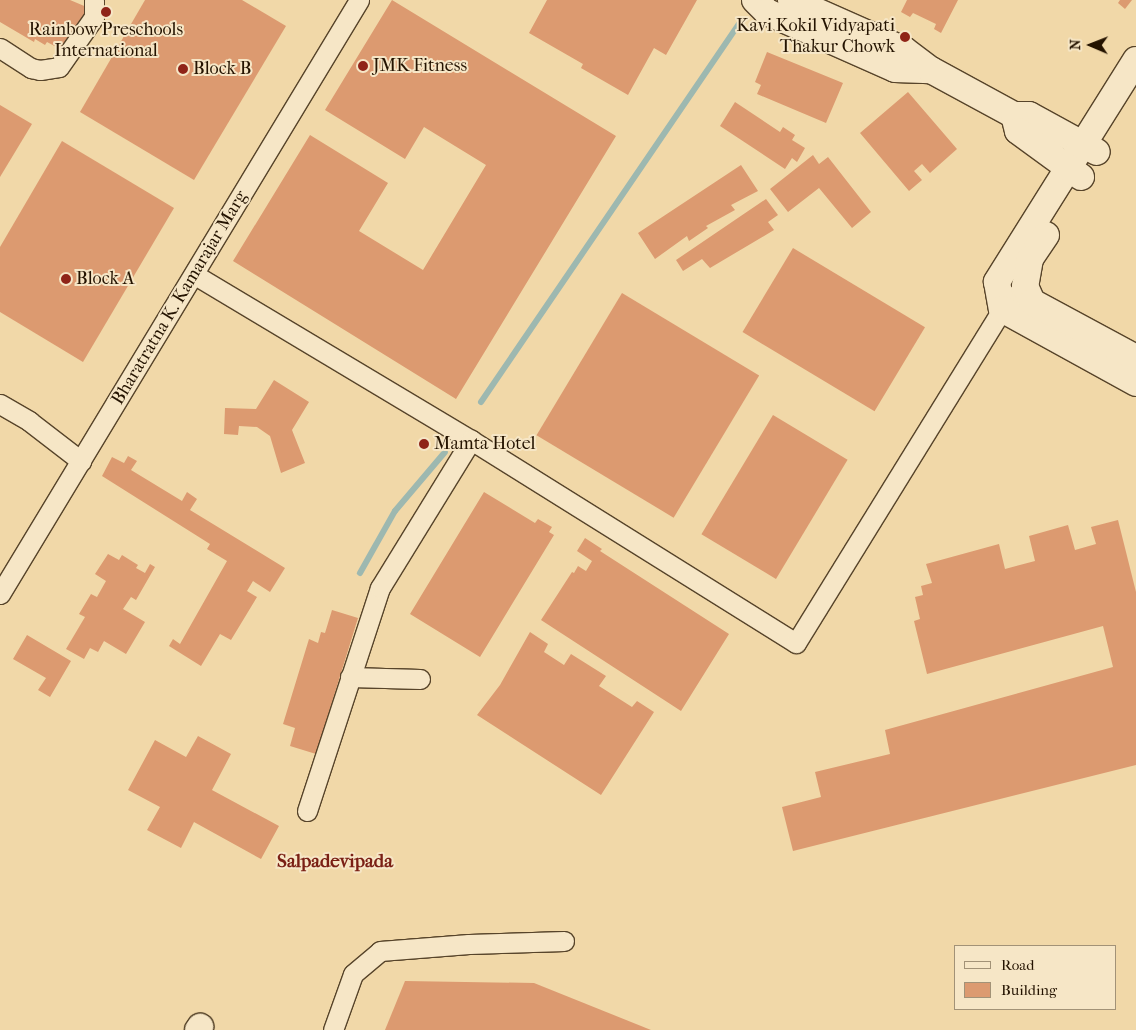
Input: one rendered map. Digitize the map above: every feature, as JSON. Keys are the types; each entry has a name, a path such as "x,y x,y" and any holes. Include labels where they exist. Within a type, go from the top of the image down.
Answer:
{"street":[{"path":"0,48 31,68 40,70 59,67 94,17 94,0"},
{"name":"Bharatratna K. Kamarajar Marg","path":"0,594 359,0"},
{"path":"755,0 767,12 904,50 931,70 1014,115 1030,115 1090,148"},
{"path":"791,0 833,30"},
{"path":"1002,309 997,282 1034,238 1090,148 1136,60"},
{"path":"1090,148 1136,91"},
{"path":"1014,115 1018,131 1075,172"},
{"path":"1034,238 1025,286 1032,302 1136,358"},
{"path":"195,274 471,440 796,643 1002,309 1025,286"},
{"path":"1002,309 1136,383"},
{"path":"0,404 30,421 81,461"},
{"path":"307,811 380,588 471,440"},
{"path":"350,677 420,680"},
{"path":"333,1030 353,974 380,951 469,944 564,941"}],"building":[{"path":"0,0 70,0 89,8 64,51 47,42 45,45 35,39 34,42 0,22"},
{"name":"Block B","path":"145,0 242,0 286,26 194,180 80,112"},
{"path":"392,0 616,136 456,399 233,261 310,135 388,183 359,231 423,270 486,165 424,127 405,159 325,110"},
{"path":"547,0 697,0 666,55 654,48 628,95 581,68 583,64 529,33"},
{"path":"907,0 958,0 941,33 934,29 936,24 913,13 910,17 901,12"},
{"path":"1120,0 1132,0 1125,9 1118,3"},
{"path":"767,52 843,83 826,123 757,94 761,85 755,82"},
{"path":"908,92 957,149 930,173 922,164 914,171 922,180 909,191 860,133"},
{"path":"735,102 780,132 783,127 795,135 792,140 805,148 797,162 792,158 785,169 720,126"},
{"path":"0,105 32,124 0,177"},
{"name":"Block A","path":"62,141 174,208 83,362 0,312 0,247"},
{"path":"813,155 819,164 828,157 871,212 852,228 819,188 788,212 770,189"},
{"path":"741,165 758,191 731,205 735,210 706,226 708,228 689,241 687,236 655,259 638,233"},
{"path":"766,199 778,215 768,222 774,230 710,268 702,259 683,271 676,260"},
{"path":"793,248 925,327 875,411 743,332"},
{"path":"622,293 759,375 674,518 537,435"},
{"path":"274,380 309,402 292,430 305,463 281,473 270,436 257,427 239,426 238,435 224,434 225,408 256,409"},
{"path":"773,415 848,460 776,579 701,534"},
{"path":"128,456 137,461 131,470 182,501 187,492 197,499 190,510 285,568 270,592 253,581 247,591 257,597 231,640 220,634 201,666 169,646 173,639 180,644 227,561 207,549 210,544 102,476 112,457 124,463"},
{"path":"484,492 535,523 538,519 552,527 549,532 554,535 480,657 410,614"},
{"path":"1118,520 1136,592 1136,765 793,851 782,807 821,797 815,772 890,754 885,730 1113,667 1103,626 927,674 914,621 920,619 915,597 923,595 921,586 932,583 926,564 999,544 1005,569 1035,561 1029,536 1068,525 1075,550 1096,544 1091,527"},
{"path":"585,538 602,549 600,551 729,634 681,711 541,620 572,572 574,573 578,566 586,571 592,561 577,551"},
{"path":"108,554 119,560 122,555 138,565 136,568 145,573 150,564 155,567 136,600 131,597 123,609 145,622 126,654 104,641 98,652 90,648 84,659 66,649 85,617 79,614 91,594 97,597 106,581 95,574"},
{"path":"332,610 358,618 316,754 290,746 295,728 283,724 309,639 318,643 321,632 325,633"},
{"path":"530,632 548,644 544,652 564,665 571,654 606,676 599,686 632,707 637,701 654,712 601,795 477,715 500,685"},
{"path":"27,635 71,661 50,697 38,690 46,678 13,659"},
{"path":"198,736 231,754 212,790 279,826 261,859 194,822 181,848 147,830 160,807 128,790 155,740 186,757"},
{"path":"405,981 534,983 651,1030 385,1030"}],"waterway":[{"path":"481,402 739,24"},
{"path":"360,573 395,511 445,452"}],"place":[{"name":"Rainbow Preschools International","path":"106,12"},
{"name":"Kavi Kokil Vidyapati Thakur Chowk","path":"905,37"},
{"name":"JMK Fitness","path":"363,66"},
{"name":"Block B","path":"183,69"},
{"name":"Block A","path":"66,279"},
{"name":"Mamta Hotel","path":"424,444"}],"district":[{"name":"Salpadevipada","path":"335,862"}]}
